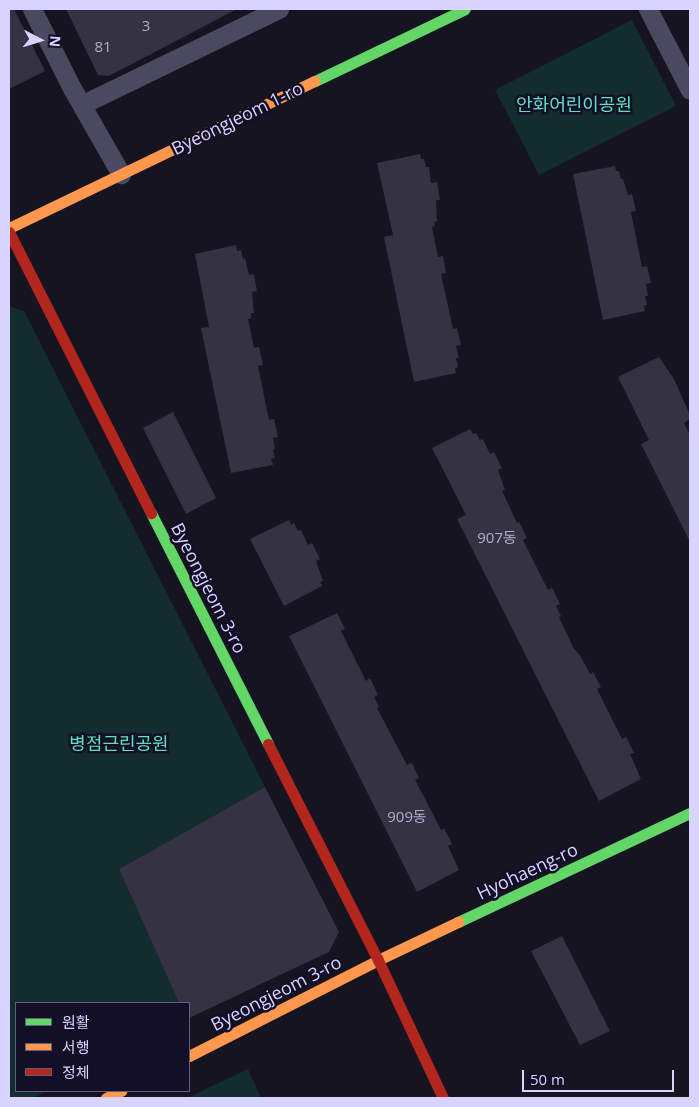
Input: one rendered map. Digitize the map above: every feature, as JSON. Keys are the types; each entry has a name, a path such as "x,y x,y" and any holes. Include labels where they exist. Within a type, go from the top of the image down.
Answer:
{"street":[{"path":"32,9 73,90 83,104 121,174"},
{"path":"83,104 279,9"},
{"name":"Byeongjeom 1-ro","path":"9,228 465,9"},
{"path":"648,9 690,90"},
{"name":"Byeongjeom 3-ro","path":"9,232 378,960 443,1098"},
{"name":"Hyohaeng-ro","path":"378,960 690,813"},
{"name":"Byeongjeom 3-ro","path":"190,1055 378,960"},
{"path":"106,1098 119,1092"}],"green space":[{"name":"안화어린이공원","path":"632,20 676,106 539,175 495,90"},
{"name":"병점근린공원","path":"9,306 24,311 265,787 119,869 179,1002 15,1002 15,1092 45,1092 33,1098 9,1098"},
{"path":"248,1069 261,1098 187,1098"}],"building":[{"path":"9,9 14,9 45,71 9,89"},
{"path":"66,9 237,9 109,76 98,75"},
{"path":"420,154 421,159 424,159 426,167 429,167 431,183 437,182 440,200 436,200 437,221 434,222 435,226 432,227 438,257 443,256 446,273 441,274 453,329 457,328 461,345 456,346 459,358 456,358 458,367 455,368 456,373 414,382 384,237 393,235 377,163"},
{"path":"615,166 616,171 619,171 621,179 623,179 628,195 632,194 636,211 631,212 642,267 647,266 651,283 646,284 648,296 645,296 647,305 644,306 645,311 603,320 573,174"},
{"path":"236,245 237,251 241,250 243,259 245,258 249,275 254,274 257,291 252,292 254,313 251,313 251,318 248,319 254,348 259,347 263,365 258,366 269,420 274,419 278,437 273,438 275,458 271,459 273,465 231,473 201,328 209,327 195,254"},
{"path":"659,357 674,379 690,415 690,419 684,423 690,435 690,542 641,444 649,440 618,377"},
{"path":"173,412 216,498 186,514 143,428"},
{"path":"470,429 473,434 476,433 480,440 483,439 490,454 494,452 502,468 498,470 505,490 502,491 517,523 519,522 527,538 523,540 548,590 552,588 560,604 556,606 561,616 559,617 573,647 590,674 593,672 601,687 597,689 622,739 626,737 634,753 630,754 641,779 599,801 457,519 466,515 432,448"},
{"path":"289,520 291,525 294,523 298,531 301,530 308,545 312,543 320,559 316,561 323,581 320,582 322,586 284,606 250,539"},
{"path":"337,613 345,629 341,631 366,681 370,678 378,695 374,697 379,707 377,708 407,765 412,763 419,778 415,780 441,830 444,828 452,844 448,846 459,870 417,892 289,636"},
{"path":"265,787 339,932 329,952 190,1018 190,1002 179,1002 119,869"},
{"path":"562,936 610,1031 580,1045 531,951"}],"traffic: fast":[{"path":"315,81 465,9"},
{"path":"151,513 268,744"},
{"path":"458,922 690,813"}],"traffic: slow":[{"path":"9,228 315,81"},
{"path":"190,1055 378,960 458,922"},
{"path":"106,1098 119,1092"}],"traffic: jam":[{"path":"9,232 151,513"},
{"path":"268,744 378,960 443,1098"}]}
